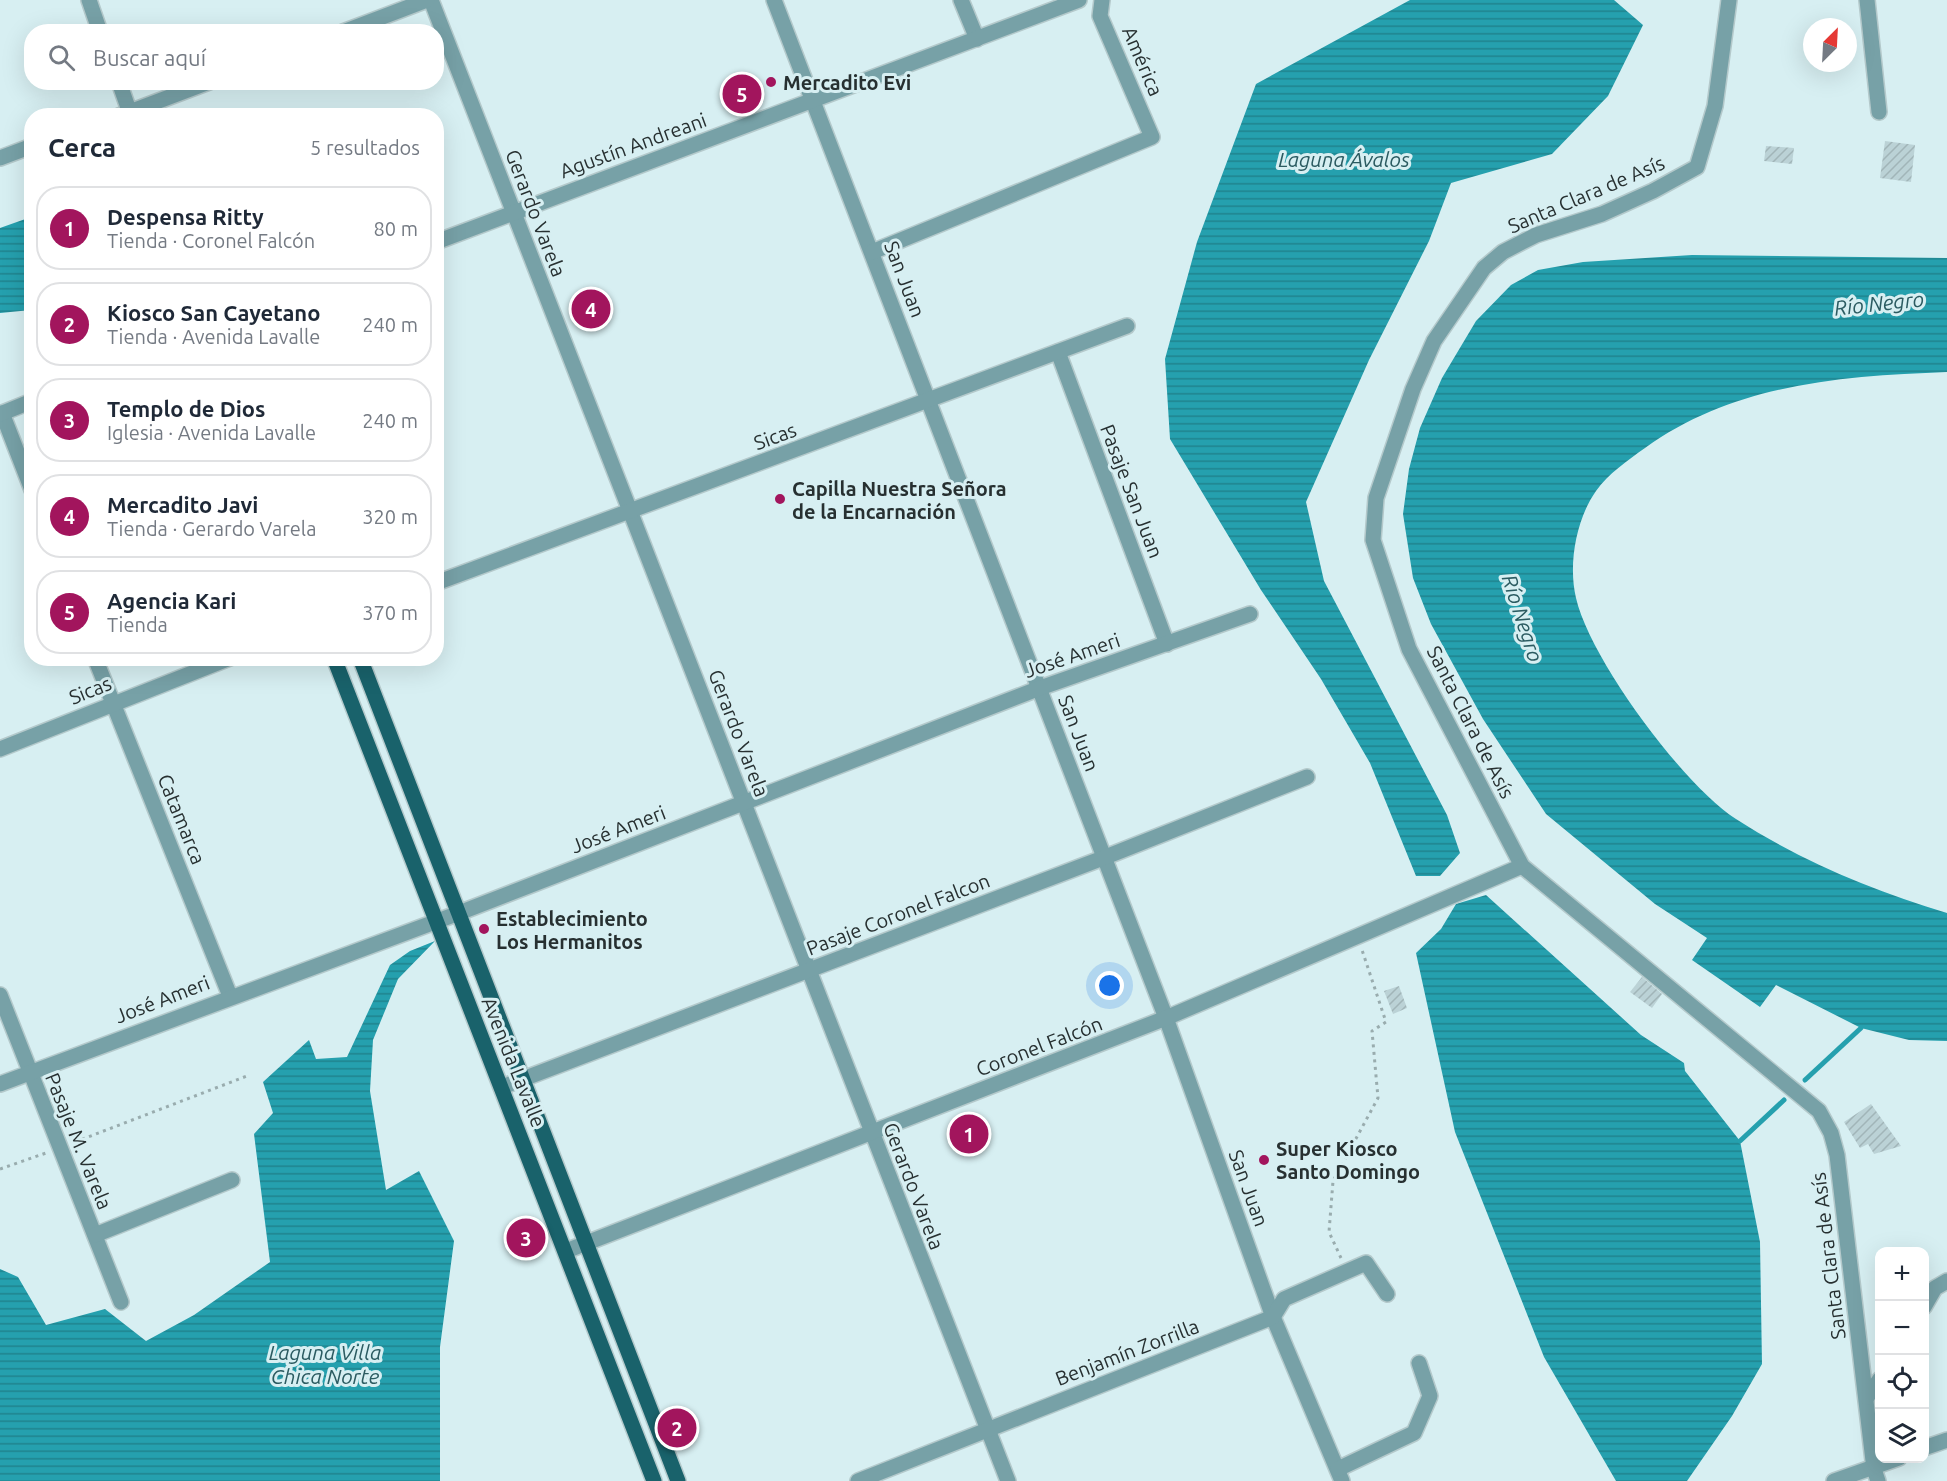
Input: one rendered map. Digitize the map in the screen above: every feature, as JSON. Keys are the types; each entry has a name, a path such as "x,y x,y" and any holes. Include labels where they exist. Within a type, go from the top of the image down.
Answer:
{"main road":[{"name":"Avenida Lavalle","path":"337,666 654,1481"},
{"name":"Avenida Lavalle","path":"363,666 522,1080 588,1243 678,1481"}],"street":[{"path":"89,0 97,24"},
{"path":"365,24 429,0"},
{"name":"Gerardo Varela","path":"429,0 439,24"},
{"name":"San Juan","path":"774,0 1166,1018 1274,1317 1340,1475"},
{"path":"961,0 977,39"},
{"name":"Agustín Andreani","path":"444,239 1079,0"},
{"name":"América","path":"872,252 1152,136 1100,16 1102,0"},
{"name":"Santa Clara de Asís","path":"1729,0 1714,106 1697,167 1653,191 1602,214 1536,235 1503,252 1484,268 1434,341 1409,399 1376,498 1373,540 1409,649 1522,866 1819,1111 1831,1133 1837,1155 1876,1475"},
{"path":"1867,0 1879,112"},
{"name":"Gerardo Varela","path":"444,38 1008,1481"},
{"path":"121,90 126,108"},
{"path":"142,108 188,90"},
{"path":"0,158 24,149"},
{"name":"Sicas","path":"444,580 1127,326"},
{"name":"Pasaje San Juan","path":"1058,352 1167,644"},
{"path":"24,404 1,413 24,470"},
{"name":"José Ameri","path":"0,1084 230,996 459,913 1040,688 1250,614"},
{"name":"Catamarca","path":"98,666 230,996"},
{"name":"Sicas","path":"0,749 209,666"},
{"name":"Pasaje Coronel Falcon","path":"502,1086 1103,858 1308,777"},
{"name":"Coronel Falcón","path":"566,1251 1166,1018 1522,866"},
{"name":"Pasaje M. Varela","path":"0,995 120,1302"},
{"path":"95,1235 232,1180"},
{"name":"Benjamín Zorrilla","path":"858,1481 1274,1317 1284,1299 1366,1263 1387,1294"},
{"path":"1927,1301 1935,1288 1947,1281"},
{"path":"1340,1475 1414,1433 1430,1396 1419,1362"},
{"path":"1867,1397 1875,1386"},
{"path":"1929,1446 1947,1440"},
{"path":"1834,1481 1876,1475 1892,1463"}],"path":[{"path":"1347,1270 1329,1232 1333,1181 1378,1098 1372,1031 1386,1022 1357,937"},
{"path":"0,1170 247,1076"}],"water":[{"name":"Laguna Ávalos","path":"1410,0 1614,0 1643,25 1608,96 1552,154 1451,183 1429,241 1369,360 1306,502 1324,581 1447,815 1460,853 1440,876 1416,876 1370,763 1321,679 1261,590 1170,439 1165,359 1197,242 1256,84"},
{"path":"24,219 24,311 0,313 0,228"},
{"name":"Río Negro","path":"1692,255 1947,258 1947,372 1828,381 1790,388 1752,397 1715,410 1679,427 1625,462 1596,491 1579,528 1573,571 1576,598 1585,624 1619,686 1641,719 1666,750 1714,802 1761,834 1838,874 1947,913 1947,1041 1909,1040 1861,1028 1776,985 1760,1007 1692,960 1707,938 1655,904 1546,814 1483,719 1431,624 1413,578 1403,514 1409,469 1420,428 1442,378 1476,321 1511,285 1538,270 1583,262"},
{"path":"1486,895 1641,1035 1684,1063 1685,1071 1740,1141 1760,1242 1762,1364 1732,1416 1687,1481 1616,1481 1544,1357 1455,1132 1416,953 1441,929 1456,904"},
{"name":"Laguna Villa Chica Norte","path":"435,941 398,979 373,1040 370,1091 386,1190 419,1171 454,1241 440,1347 440,1481 0,1481 0,1269 18,1277 46,1325 105,1309 146,1341 194,1315 270,1262 254,1134 273,1113 263,1082 309,1040 316,1059 347,1057 390,965 410,951"}],"building":[{"path":"1885,141 1915,145 1911,182 1880,178"},
{"path":"1766,146 1794,148 1792,164 1764,161"},
{"path":"1642,977 1662,994 1652,1008 1630,992"},
{"path":"1399,986 1407,1008 1393,1014 1384,991"},
{"path":"1871,1104 1901,1146 1874,1154 1868,1144 1860,1148 1844,1122"}],"waterway":[{"path":"1805,1080 1861,1028"},
{"path":"1740,1141 1784,1100"}],"place":[{"name":"Mercadito Evi","path":"771,82"},
{"name":"Agencia Kari","path":"742,94"},
{"name":"Mercadito Javi","path":"591,309"},
{"name":"Capilla Nuestra Señora de la Encarnación","path":"780,499"},
{"name":"Establecimiento Los Hermanitos","path":"484,929"},
{"name":"Despensa Ritty","path":"969,1134"},
{"name":"Super Kiosco Santo Domingo","path":"1264,1160"},
{"name":"Templo de Dios","path":"526,1238"},
{"name":"Kiosco San Cayetano","path":"677,1428"}]}
